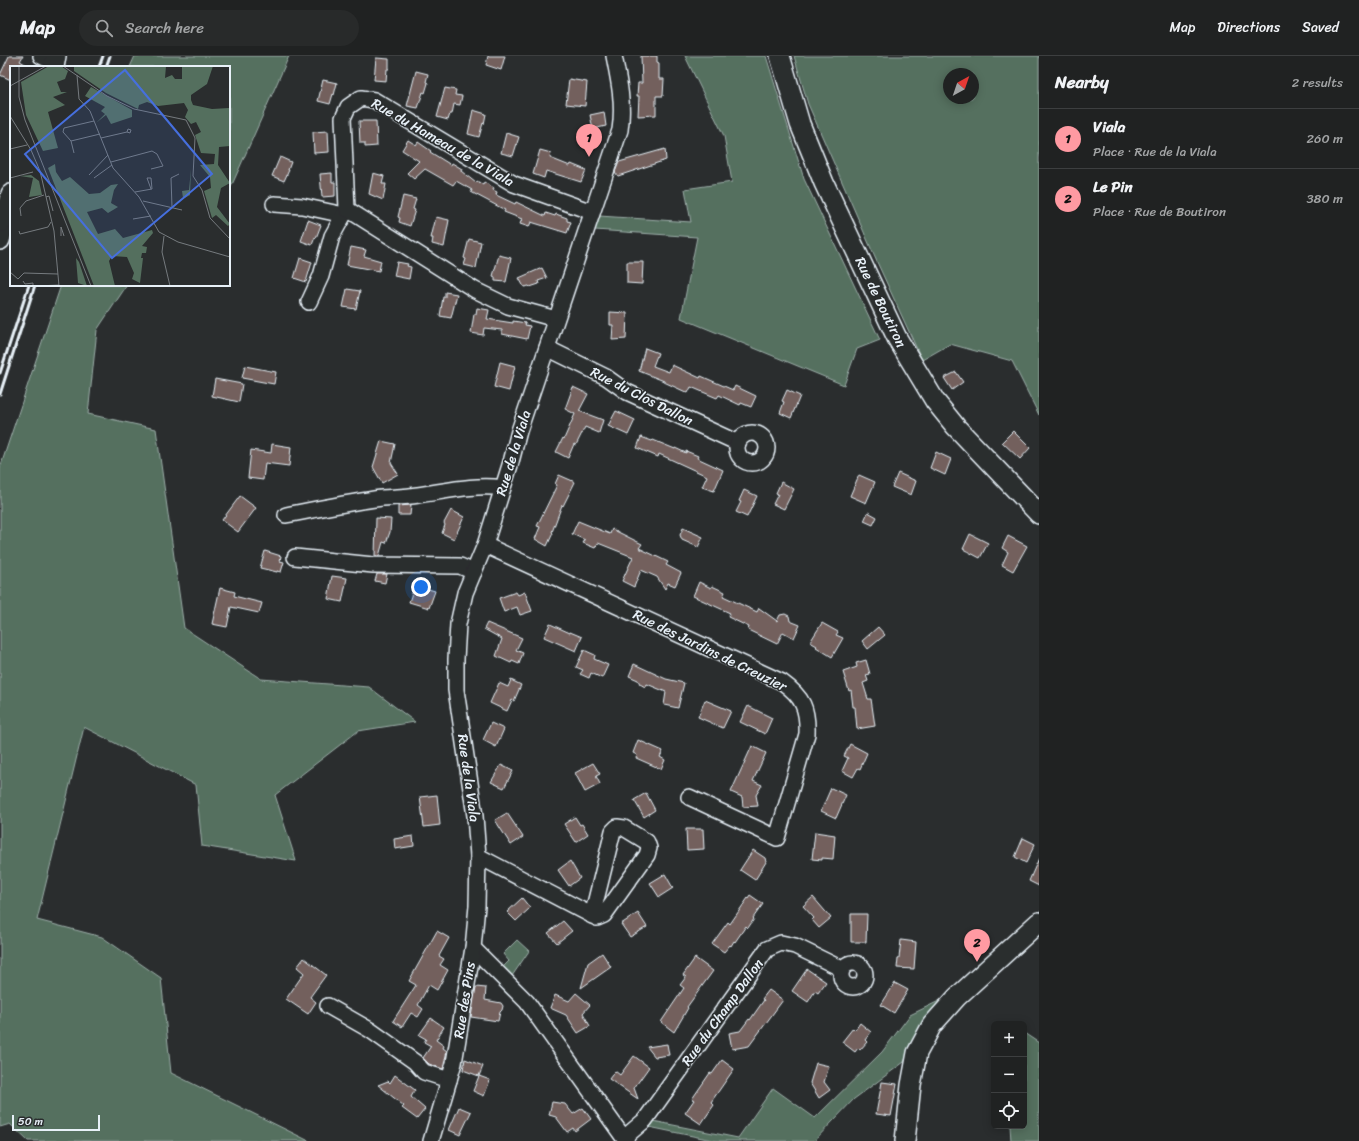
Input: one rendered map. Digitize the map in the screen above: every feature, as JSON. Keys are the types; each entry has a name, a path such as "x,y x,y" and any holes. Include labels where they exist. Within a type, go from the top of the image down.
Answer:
{"main road":[{"name":"Rue de Boutiron","path":"780,56 800,124 824,183 897,338 935,401 956,427 1039,514"},
{"path":"0,193 10,178"},
{"path":"1,227 10,197"},
{"path":"905,1141 911,1085 918,1053 932,1025 957,997 1039,922"}],"street":[{"name":"Rue de la Viala","path":"478,856 475,816 456,690 458,624 465,592 485,545 519,431 620,130 622,115 614,56"},
{"name":"Rue du Hameau de la Viala","path":"346,212 343,118 348,107 361,98 374,100 514,184 592,212"},
{"path":"274,204 346,212 475,290 508,306 556,319"},
{"path":"309,302 321,276 332,236 346,212"},
{"name":"Rue du Clos Dallon","path":"547,348 606,377 627,392 738,443"},
{"path":"286,515 361,501 417,495 461,487 493,486 503,488"},
{"name":"Rue des Jardins de Creuzier","path":"485,545 782,682 794,691 803,705 808,719 807,734 776,838 689,797"},
{"path":"295,557 373,565 460,566 474,572"},
{"path":"478,856 592,916 597,918 604,915 647,855 649,848 647,842 624,828 617,827 613,831 592,916"},
{"name":"Rue des Pins","path":"432,1141 454,1063 473,948 477,906 478,856"},
{"name":"Rue du Champ Dallon","path":"473,948 527,1002 625,1139 645,1120 767,949 781,943 795,946 842,969"},
{"path":"328,1006 370,1030 415,1062 424,1072 449,1080"}],"green space":[{"path":"135,56 289,56 231,187 230,66 130,66"},
{"path":"685,56 766,56 804,179 880,340 857,349 844,385 681,318 697,237 595,230 599,216 691,222 685,189 732,182 724,136"},
{"path":"794,56 1039,56 1039,415 1012,361 950,344 922,360 877,262 808,104"},
{"path":"61,286 126,286 97,330 88,414 156,429 184,628 261,679 369,687 415,722 358,731 275,795 296,861 202,846 196,785 84,727 37,920 102,937 161,978 171,1073 309,1141 28,1141 10,1124 0,1127 0,468"},
{"path":"517,940 529,951 512,976 503,967 509,961 503,954"},
{"path":"941,1000 920,1028 904,1062 854,1099 814,1141 717,1141 649,1127 653,1121 738,1138 773,1088 815,1118 882,1052 910,1015"},
{"path":"1027,1035 1039,1043 1039,1141 1011,1141 1010,1129 1027,1129"}],"building":[{"path":"9,56 23,56 20,61 28,66 10,66 10,80 0,75"},
{"path":"488,56 505,56 501,70 486,65"},
{"path":"641,56 657,56 657,62 659,63 659,79 664,79 663,96 656,96 656,115 638,116 638,83 642,83"},
{"path":"376,58 389,59 389,69 387,69 386,81 374,80"},
{"path":"416,71 428,74 426,82 428,83 425,93 423,92 418,108 407,106"},
{"path":"569,79 587,82 585,106 566,104"},
{"path":"323,80 337,83 330,104 318,101"},
{"path":"445,88 456,90 455,95 462,96 460,105 454,104 452,114 450,114 448,120 437,117"},
{"path":"473,110 486,114 479,137 468,134"},
{"path":"604,112 606,126 593,129 590,115"},
{"path":"359,121 376,121 377,146 365,147 365,143 360,143"},
{"path":"328,131 329,152 314,153 313,132"},
{"path":"506,133 519,137 513,156 501,153"},
{"path":"408,140 416,145 418,142 431,151 430,152 451,165 452,163 462,169 461,171 476,183 477,181 483,185 484,182 494,188 493,190 497,192 496,195 515,204 516,202 545,216 546,213 555,216 556,214 567,218 567,221 571,222 567,233 531,222 529,227 520,224 522,219 504,212 505,210 471,192 472,190 456,181 453,185 425,169 414,179 407,173 419,161 402,150"},
{"path":"665,149 666,160 618,176 615,172 619,162"},
{"path":"540,150 551,153 550,158 570,166 571,164 586,170 581,182 546,171 544,178 533,174"},
{"path":"280,157 291,162 284,181 272,176"},
{"path":"332,173 332,182 335,182 335,196 322,197 320,174"},
{"path":"373,173 384,176 382,184 386,184 383,200 369,194"},
{"path":"403,196 416,199 413,209 415,210 410,226 399,222 400,218 398,217"},
{"path":"436,217 449,220 444,247 432,244 433,238 431,238"},
{"path":"308,220 321,225 312,245 301,241"},
{"path":"469,239 481,242 476,268 464,265 466,259 464,258"},
{"path":"351,247 366,250 364,256 381,261 379,271 347,265"},
{"path":"499,255 511,258 506,282 495,281 495,277 493,276"},
{"path":"300,258 312,262 306,282 294,278"},
{"path":"397,262 408,264 407,266 411,267 409,279 394,276"},
{"path":"627,262 643,262 642,284 627,283"},
{"path":"542,268 547,278 538,281 539,284 524,287 519,278"},
{"path":"347,289 360,291 356,309 343,307"},
{"path":"445,292 457,294 451,318 440,316"},
{"path":"477,308 489,310 487,319 513,323 513,321 526,323 525,325 530,326 527,339 502,334 502,330 484,328 483,335 471,333 474,314 476,314"},
{"path":"610,312 627,313 626,339 612,340 613,325 610,325"},
{"path":"645,348 658,353 653,366 669,372 672,365 700,378 701,376 733,390 735,386 756,396 751,407 741,403 740,405 719,395 717,398 691,387 688,393 639,371"},
{"path":"500,362 515,366 509,391 494,387"},
{"path":"245,366 276,372 274,384 242,378"},
{"path":"956,372 963,382 952,390 944,378"},
{"path":"215,379 242,384 239,402 212,396"},
{"path":"573,387 588,394 579,411 603,420 599,433 585,427 576,445 574,444 568,458 556,452 563,438 564,439 575,414 565,409"},
{"path":"787,390 800,396 791,418 780,413 784,402 782,401"},
{"path":"616,411 635,420 628,435 608,426"},
{"path":"1013,431 1030,448 1020,459 1002,442"},
{"path":"641,437 686,453 686,451 698,456 697,458 723,470 714,491 702,487 707,476 659,454 658,457 637,448"},
{"path":"381,441 395,444 391,463 398,474 382,483 373,467"},
{"path":"272,444 291,447 289,466 265,463 263,480 248,478 251,450 271,453"},
{"path":"936,452 951,459 945,475 930,468"},
{"path":"898,473 916,481 911,495 892,487"},
{"path":"559,475 575,482 563,506 562,505 547,546 535,539 540,527 537,526 557,485 555,484"},
{"path":"859,475 875,482 866,503 850,496"},
{"path":"781,482 794,489 784,509 773,504 778,494 776,493"},
{"path":"744,490 757,496 747,517 736,512 741,502 739,501"},
{"path":"240,496 256,508 238,532 222,520"},
{"path":"411,505 410,515 398,515 398,506"},
{"path":"451,510 464,517 454,539 442,533 445,525 444,523"},
{"path":"868,512 877,517 873,525 864,521"},
{"path":"376,518 391,519 390,532 386,543 383,542 379,556 375,556"},
{"path":"578,521 610,534 612,529 642,544 639,548 668,562 666,565 681,573 675,586 668,583 665,589 657,577 641,570 634,587 622,581 633,557 598,543 595,548 583,543 585,540 572,534"},
{"path":"683,528 703,537 698,547 682,540 680,535"},
{"path":"970,534 988,543 980,558 963,549"},
{"path":"1008,536 1027,546 1013,571 1002,565 1008,552 1002,548"},
{"path":"265,551 281,556 280,561 284,562 281,572 260,568"},
{"path":"377,574 387,574 385,583 375,581"},
{"path":"332,576 347,578 342,602 328,599"},
{"path":"699,582 711,588 712,586 725,592 723,596 757,612 759,608 777,621 780,615 785,614 789,616 790,621 800,625 794,638 783,632 777,644 748,630 749,627 728,617 730,613 693,596"},
{"path":"421,587 435,591 429,608 409,602 413,590 419,592"},
{"path":"220,588 235,592 234,596 262,603 259,613 231,607 227,627 212,624"},
{"path":"516,592 518,595 525,592 532,611 520,615 517,607 504,612 499,598"},
{"path":"487,623 522,638 516,650 523,653 519,664 512,661 511,663 496,656 502,639 484,629"},
{"path":"822,623 838,632 836,635 843,638 832,657 810,642"},
{"path":"550,624 582,637 576,651 544,637"},
{"path":"878,627 885,635 868,649 862,641"},
{"path":"584,650 595,655 594,659 608,665 602,678 591,673 589,678 580,674 583,670 576,667"},
{"path":"866,660 870,674 866,675 868,681 863,683 868,699 871,699 875,726 857,729 855,707 853,707 851,690 849,691 843,672 857,667 856,663"},
{"path":"634,664 666,679 684,683 678,708 664,705 666,692 647,684 645,687 640,684 638,680 629,676"},
{"path":"511,680 521,685 514,701 512,700 507,711 490,703 499,683 508,687"},
{"path":"705,700 731,711 723,728 698,717"},
{"path":"748,706 772,718 765,734 740,722"},
{"path":"491,723 504,729 496,747 483,740"},
{"path":"638,740 663,751 660,757 665,760 661,769 636,758 637,755 633,753"},
{"path":"850,744 867,753 860,769 858,768 853,777 842,771 848,758 844,756"},
{"path":"752,746 766,753 753,781 762,785 756,795 758,806 743,807 742,797 731,792"},
{"path":"593,763 600,774 596,776 600,784 585,792 575,773"},
{"path":"501,765 513,771 504,788 491,782"},
{"path":"831,788 846,795 836,818 821,811"},
{"path":"646,793 655,810 644,817 634,800"},
{"path":"437,795 440,825 424,827 420,797"},
{"path":"507,813 523,837 511,845 495,820"},
{"path":"575,817 580,825 582,824 588,834 576,842 564,824"},
{"path":"686,829 703,829 704,849 687,850"},
{"path":"815,832 835,835 833,859 812,859"},
{"path":"413,836 414,846 395,849 394,839"},
{"path":"1023,838 1035,844 1026,863 1015,857"},
{"path":"753,850 765,858 766,862 755,880 740,870"},
{"path":"1039,858 1039,886 1029,881"},
{"path":"570,861 580,878 569,886 558,870"},
{"path":"665,874 673,888 659,897 650,883"},
{"path":"750,895 763,904 748,928 746,926 735,942 734,941 724,952 712,944 728,922 730,924"},
{"path":"813,897 831,918 819,928 812,920 814,918 803,906"},
{"path":"522,898 530,908 516,921 507,912"},
{"path":"638,913 647,927 630,937 621,924"},
{"path":"851,914 867,914 866,942 851,942"},
{"path":"563,921 572,931 557,943 548,933"},
{"path":"437,931 449,938 439,956 444,959 440,965 448,970 437,990 429,985 418,1005 423,1009 418,1017 411,1013 402,1027 393,1021 416,985 409,981"},
{"path":"901,940 916,942 914,969 897,968"},
{"path":"602,953 611,967 581,988 588,963"},
{"path":"304,958 326,975 310,997 316,1002 308,1014 286,999 304,973 297,967"},
{"path":"695,958 713,971 687,1007 688,1008 674,1032 661,1022 684,988 680,985 686,977 683,975"},
{"path":"807,969 826,982 818,993 815,991 808,1002 792,991"},
{"path":"895,983 908,990 894,1013 881,1005"},
{"path":"476,987 486,988 485,1000 501,1003 503,1006 498,1021 471,1017"},
{"path":"769,990 783,1000 749,1046 732,1049 729,1033 740,1031 749,1019 750,1020"},
{"path":"576,993 590,1005 583,1013 590,1026 578,1033 566,1015 550,1008 555,995 569,1001"},
{"path":"431,1018 444,1027 436,1040 444,1046 443,1048 447,1051 443,1069 429,1064 423,1058 431,1046 424,1042 426,1039 419,1035"},
{"path":"860,1023 871,1032 865,1040 867,1042 860,1050 858,1048 855,1052 842,1042 853,1028 855,1030"},
{"path":"667,1044 669,1055 655,1057 647,1047"},
{"path":"634,1056 649,1067 634,1088 638,1099 609,1079 615,1071 620,1075"},
{"path":"465,1059 483,1066 479,1076 463,1070"},
{"path":"722,1060 734,1069 711,1102 714,1105 701,1124 685,1113 694,1100 692,1099 710,1073 712,1074"},
{"path":"816,1063 829,1066 824,1082 830,1090 819,1098 810,1083"},
{"path":"395,1075 415,1090 411,1097 425,1109 417,1119 402,1108 404,1106 378,1085 388,1081 390,1083"},
{"path":"479,1076 490,1080 484,1096 473,1091"},
{"path":"882,1082 897,1084 891,1116 876,1114"},
{"path":"552,1102 565,1104 573,1114 583,1108 591,1119 575,1131 573,1128 567,1132 556,1117 549,1115"},
{"path":"459,1107 471,1112 460,1135 449,1130"}],"railway":[{"path":"99,66 103,56"},
{"path":"106,66 110,56"},
{"path":"0,373 29,286"},
{"path":"0,394 35,286"}],"place":[{"name":"Viala","path":"589,157"},
{"name":"Le Pin","path":"977,962"}]}
